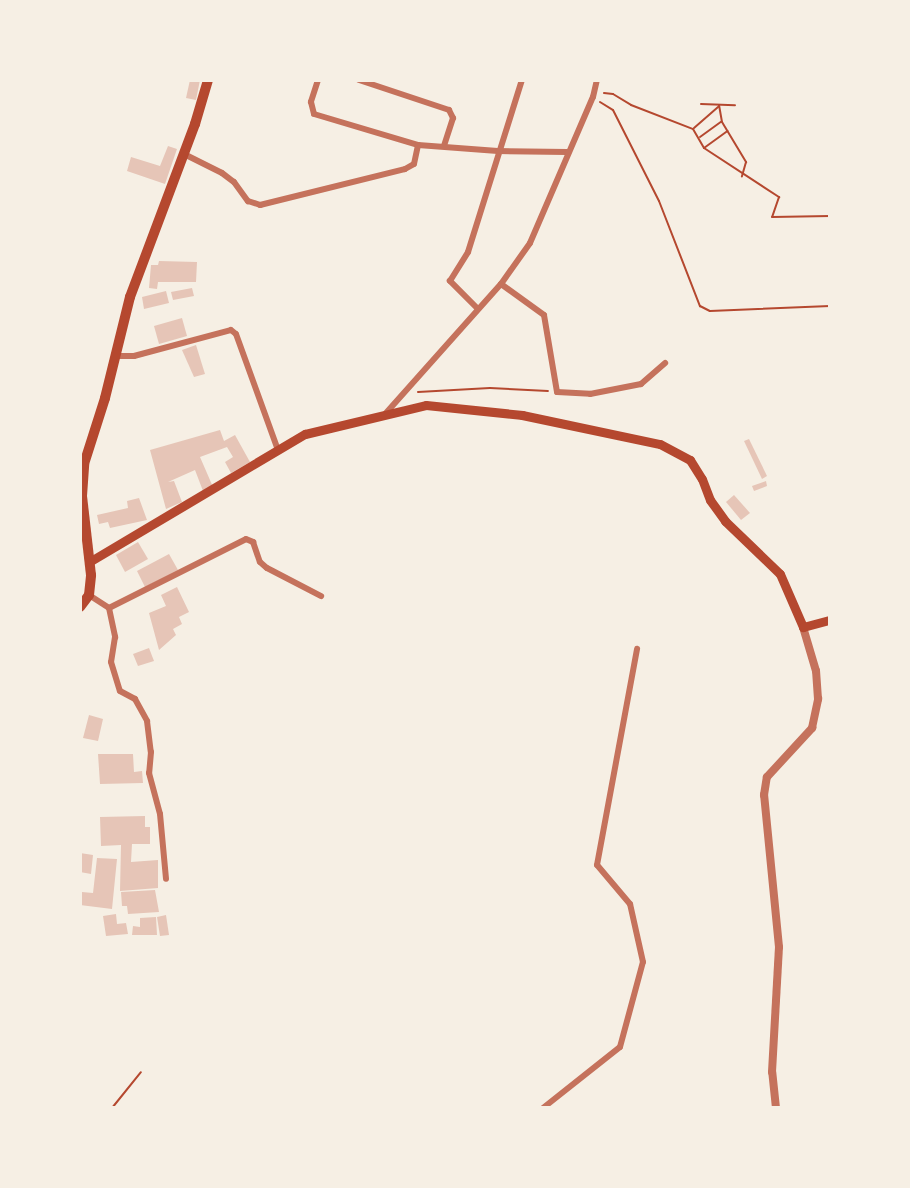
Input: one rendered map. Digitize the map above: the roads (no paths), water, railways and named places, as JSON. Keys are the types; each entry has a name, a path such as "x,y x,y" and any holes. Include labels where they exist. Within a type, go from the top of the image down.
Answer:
{"main road":[{"path":"80,607 89,595 82,474 130,297 184,154 208,80"},
{"path":"89,562 305,434 426,405 522,415 660,444 690,460 702,479 710,500 725,521 780,574 803,627 830,620"}],"street":[{"path":"318,80 311,102 314,114 418,145 498,151 567,152"},
{"path":"359,80 449,110 453,118 444,146"},
{"path":"478,309 450,281 468,252 522,80"},
{"path":"385,414 501,284 539,226 567,152 593,97 597,80"},
{"path":"184,154 222,173 234,182 248,201 260,205 405,169 414,163 418,145"},
{"path":"501,284 544,314 557,392 590,394 641,384 665,363"},
{"path":"115,356 134,356 231,330 236,334 278,450"},
{"path":"109,608 246,539 253,542 260,562 267,568 321,596"},
{"path":"89,595 109,608 114,637 111,662 120,691 135,699 147,721 151,752 149,773 160,814 166,880"},
{"path":"776,1108 772,1072 779,947 764,795 767,777 812,728 818,699 816,671 803,627"},
{"path":"543,1108 621,1047 643,962 630,904 597,865 637,649"}]}
